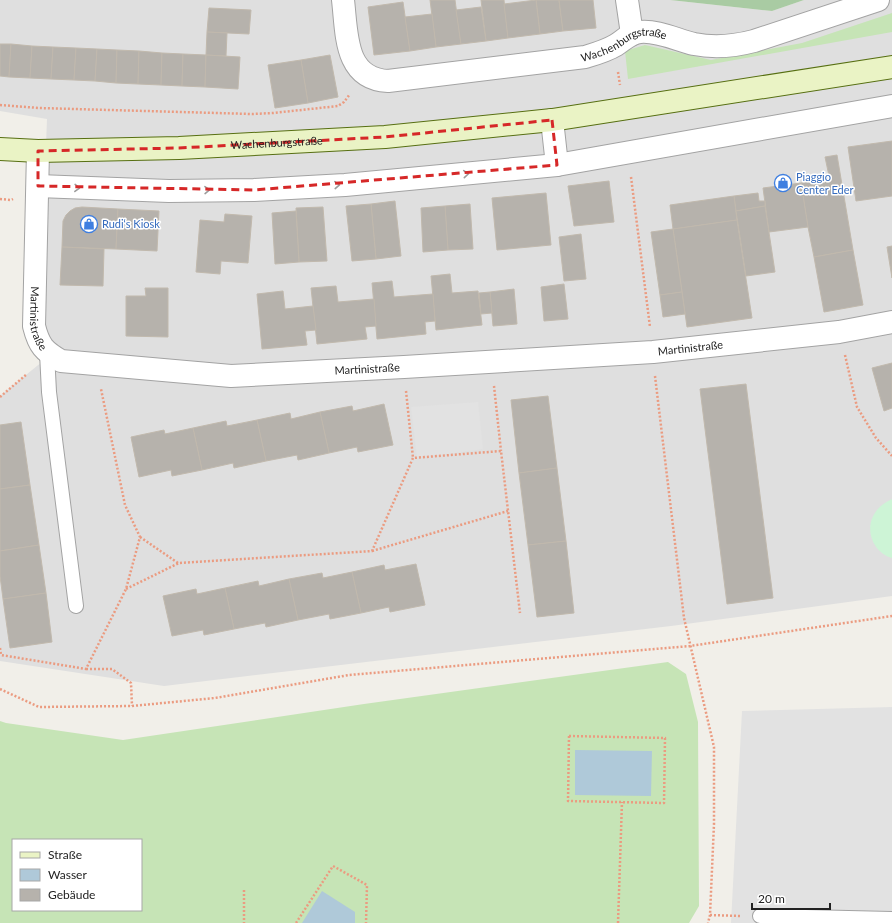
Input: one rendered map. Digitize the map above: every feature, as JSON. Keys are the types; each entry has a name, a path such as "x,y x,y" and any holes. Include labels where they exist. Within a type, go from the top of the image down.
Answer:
{"main road":[{"name":"Wachenburgstraße","path":"0,150 38,151 179,148 385,137 552,120 892,68"}],"street":[{"path":"343,0 350,52 356,65 365,74"},
{"path":"623,40 627,0"},
{"name":"Wachenburgstraße","path":"365,74 376,79 388,81 584,57 646,32 706,46 739,45 878,0"},
{"path":"38,186 169,191 254,190 345,185 557,165 892,106"},
{"path":"552,120 557,165"},
{"name":"Martinistraße","path":"38,151 34,326 38,341 48,353 61,361 231,376 653,352 839,332 892,322"}],"lane":[{"path":"48,353 49,392 76,606"},
{"path":"760,916 892,919"}],"path":[{"path":"622,110 623,40"},
{"path":"0,106 252,114 273,113 338,106 344,102 365,74"},
{"path":"628,153 684,618 714,747 714,824 710,915 708,923"},
{"path":"839,332 857,407 876,438 892,456"},
{"path":"0,397 48,353"},
{"path":"491,362 520,613"},
{"path":"97,364 104,408 125,505 140,537 179,563"},
{"path":"372,551 413,458 404,367"},
{"path":"413,458 501,451"},
{"path":"126,590 179,563 372,551 508,511"},
{"path":"86,669 126,590 140,537"},
{"path":"0,689 39,707 132,706 215,698 349,675 690,646 892,616"},
{"path":"0,648 1,655 86,669 112,669 132,683 132,706"},
{"path":"569,736 665,738 664,804 622,802 568,801 569,736"},
{"path":"618,923 622,802"},
{"path":"296,923 333,866 367,885 366,923"},
{"path":"244,890 244,923"},
{"path":"710,915 760,916"}],"highlighted area":[{"path":"552,120 557,165 254,190 38,186 38,151 179,148 385,137"}],"shaded area":[{"path":"0,0 670,0 772,11 804,0 892,0 892,596 671,626 164,686 0,661 0,396 53,353 39,328 47,119 0,111"},
{"path":"478,402 483,449 417,458 411,407"},
{"path":"892,707 892,923 731,923 742,711"}],"green space":[{"path":"670,0 804,0 772,11"},
{"path":"892,13 892,32 628,79 625,51 645,45 711,60 802,43"},
{"path":"892,499 892,558 879,550 875,545 870,531 873,517 877,510"},
{"path":"668,662 686,674 698,722 699,906 689,923 0,923 0,721 123,740 364,704"}],"water":[{"path":"575,750 652,751 651,796 575,795"},
{"path":"322,891 355,912 355,923 302,923"}],"building":[{"path":"430,0 455,0 461,44 436,47"},
{"path":"481,0 504,0 508,38 486,41"},
{"path":"536,0 559,0 563,31 540,34"},
{"path":"536,0 540,34 508,38 504,4"},
{"path":"559,0 593,0 596,28 563,31"},
{"path":"403,2 410,51 374,55 368,7"},
{"path":"481,7 486,41 461,44 456,10"},
{"path":"209,8 251,10 249,34 207,32"},
{"path":"432,14 436,47 410,51 405,17"},
{"path":"207,32 227,33 226,56 206,55"},
{"path":"0,44 11,44 9,77 0,76"},
{"path":"11,44 32,46 30,78 9,77"},
{"path":"32,46 53,47 51,79 30,78"},
{"path":"53,47 76,48 74,80 51,79"},
{"path":"76,48 97,49 95,81 74,80"},
{"path":"97,49 117,50 116,83 95,81"},
{"path":"117,50 139,51 138,84 116,83"},
{"path":"139,51 162,53 161,85 138,84"},
{"path":"162,53 183,54 182,86 161,85"},
{"path":"183,54 206,55 205,87 182,86"},
{"path":"206,55 240,57 238,89 205,87"},
{"path":"330,55 338,97 308,103 301,60"},
{"path":"301,60 308,103 275,108 268,65"},
{"path":"892,141 892,196 856,201 848,147"},
{"path":"837,155 853,250 814,257 801,183 829,176 825,157"},
{"path":"609,181 614,222 574,226 568,186"},
{"path":"801,183 808,227 769,232 763,188"},
{"path":"546,193 551,245 497,250 492,198"},
{"path":"758,193 759,201 765,201 765,206 736,211 734,196"},
{"path":"734,196 737,220 673,229 670,205"},
{"path":"395,201 401,256 376,259 371,204"},
{"path":"371,204 376,259 352,261 346,206"},
{"path":"470,204 473,249 448,250 445,206"},
{"path":"445,206 448,250 423,252 421,208"},
{"path":"765,206 775,272 746,276 736,211"},
{"path":"323,207 327,261 299,262 296,208"},
{"path":"75,208 118,209 116,249 62,247 63,221 66,215"},
{"path":"118,209 159,211 157,251 116,249"},
{"path":"296,211 299,262 275,264 272,213"},
{"path":"225,214 252,216 248,263 221,261 220,274 196,272 200,220 224,222"},
{"path":"737,220 752,318 687,327 673,229"},
{"path":"673,229 682,292 660,295 651,232"},
{"path":"581,234 586,279 564,281 559,237"},
{"path":"892,246 892,278 887,247"},
{"path":"62,247 104,249 103,286 60,285"},
{"path":"853,250 863,305 824,312 814,257"},
{"path":"450,274 452,293 478,291 482,325 436,330 431,276"},
{"path":"392,281 394,297 433,294 435,321 425,322 426,334 377,339 372,283"},
{"path":"564,284 568,319 544,321 541,287"},
{"path":"336,286 338,302 374,299 376,326 365,327 367,339 317,344 311,288"},
{"path":"145,288 168,288 168,337 126,336 126,296 146,296"},
{"path":"514,289 517,324 493,326 490,292"},
{"path":"283,291 285,309 313,306 316,330 305,331 307,345 262,349 257,294"},
{"path":"490,292 492,313 481,314 479,293"},
{"path":"682,292 685,314 663,317 660,295"},
{"path":"892,363 892,408 884,411 872,368"},
{"path":"746,384 773,598 727,604 700,389"},
{"path":"548,396 557,468 519,473 511,400"},
{"path":"384,404 393,445 358,452 357,447 329,453 320,412 352,406 353,411"},
{"path":"320,412 329,453 298,460 297,455 266,461 257,420 290,413 291,419"},
{"path":"257,420 266,461 234,468 233,463 202,470 193,428 226,421 227,426"},
{"path":"21,422 30,485 0,489 0,425"},
{"path":"193,428 202,470 172,476 171,470 139,477 131,437 164,430 165,434"},
{"path":"557,468 566,541 528,545 519,473"},
{"path":"30,485 39,545 0,551 0,489"},
{"path":"566,541 574,613 537,617 528,545"},
{"path":"39,545 46,593 3,599 0,576 0,551"},
{"path":"416,564 425,605 390,612 389,607 361,613 352,572 384,565 385,570"},
{"path":"352,572 361,613 330,619 329,614 298,620 289,579 322,573 323,578"},
{"path":"289,579 298,620 266,627 265,623 234,629 225,588 258,581 259,586"},
{"path":"225,588 234,629 204,635 203,630 172,636 163,596 196,589 197,594"},
{"path":"46,593 52,642 10,648 3,599"}],"place":[{"name":"Piaggio Center Eder","path":"783,183"},
{"name":"Rudi‘s Kiosk","path":"89,224"}]}
